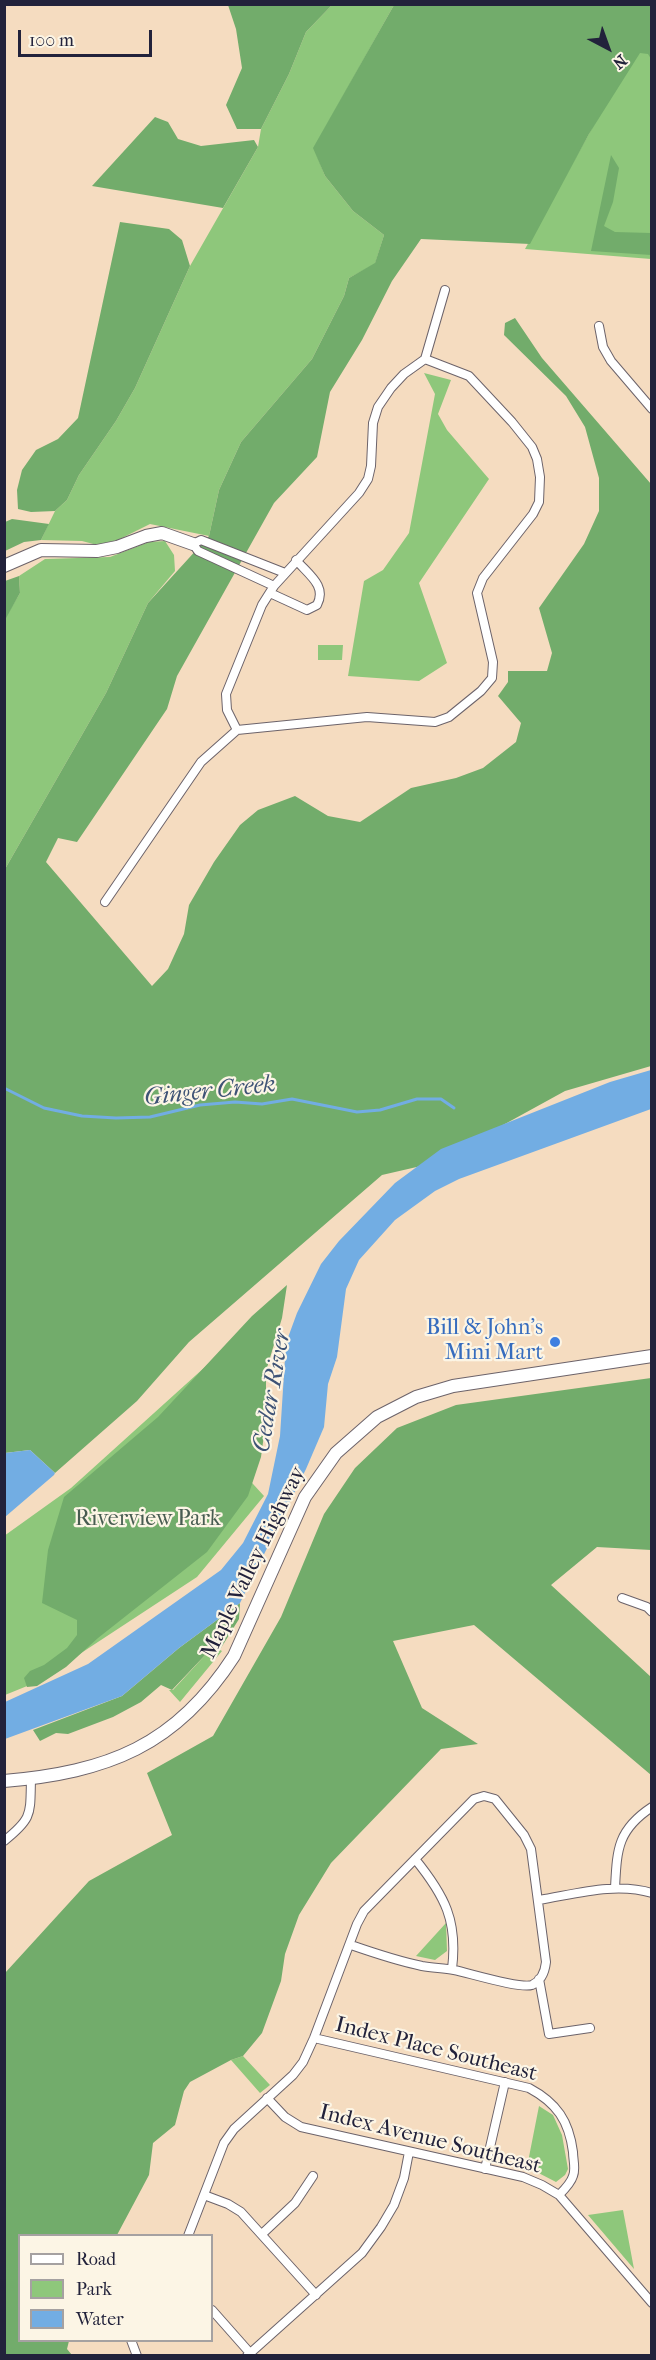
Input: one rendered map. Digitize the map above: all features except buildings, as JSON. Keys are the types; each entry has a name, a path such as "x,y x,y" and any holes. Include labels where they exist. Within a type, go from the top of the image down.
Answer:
{"main road":[{"path":"4,566 41,550 97,551 162,533 193,544"},
{"name":"Maple Valley Highway","path":"4,1781 32,1779 92,1768 136,1750 172,1728 203,1698 221,1676 238,1648 305,1497 336,1453 376,1417 417,1397 453,1386 651,1356"}],"street":[{"path":"237,730 227,710 226,694 240,655 272,589 359,494 368,479 371,466 373,423 378,407 404,374 425,359 445,290"},
{"path":"599,326 603,347 610,361 651,409"},
{"path":"105,903 201,762 237,730 367,717 435,722 449,717 481,691 492,678 493,662 477,593 483,578 533,514 539,502 540,477 537,459 532,447 495,401 469,376 425,359"},
{"path":"285,573 201,540 193,544 198,551 272,589 307,610 316,605 321,593 320,587 297,560"},
{"path":"622,1598 647,1607 651,1612"},
{"path":"4,1841 25,1824 30,1813 32,1779"},
{"path":"188,2234 224,2143 234,2129 293,2075 314,2038 364,1911 464,1807 474,1799 484,1796 495,1799 524,1835 531,1849 546,1962 545,1972 539,1979 531,1985 518,1985 452,1969 425,1967 351,1945"},
{"path":"615,1888 617,1854 622,1836 640,1815 651,1807"},
{"path":"415,1859 435,1885 448,1908 454,1940 452,1969"},
{"path":"539,1900 615,1888 638,1889 651,1893"},
{"path":"539,1979 549,2034 590,2028"},
{"name":"Index Place Southeast","path":"314,2038 530,2088 544,2096 555,2106 570,2132 575,2169 573,2176 559,2195"},
{"path":"485,2169 505,2082"},
{"name":"Index Avenue Southeast","path":"267,2098 285,2117 301,2127 524,2178 542,2185 559,2195 651,2303"},
{"path":"213,2311 249,2354 362,2253 381,2228 394,2205 409,2152"},
{"path":"262,2234 296,2203 313,2176"},
{"path":"204,2195 228,2204 241,2212 316,2295"}],"green space":[{"path":"228,5 332,5 306,32 289,74 261,129 237,129 226,105 242,68 236,29"},
{"path":"332,5 394,5 314,148 325,176 353,211 384,235 375,264 349,278 344,296 312,359 241,442 219,490 209,536 150,524 118,540 97,545 82,541 41,540 55,511 67,500 79,475 116,421 135,388 190,266 258,147 261,129 289,74 306,32"},
{"path":"394,5 651,5 651,59 648,54 640,53 589,134 530,244 421,239 392,281 362,340 330,392 317,457 274,503 177,676 167,709 77,842 58,838 46,862 152,986 168,969 184,934 189,905 214,862 240,825 258,810 295,796 328,816 360,822 411,788 456,778 483,768 516,742 521,723 498,696 508,682 508,671 547,671 552,653 539,608 584,544 599,511 599,478 585,427 566,396 504,335 505,323 515,318 542,358 651,484 651,1066 565,1091 434,1163 382,1175 189,1342 137,1401 55,1473 30,1450 5,1453 5,869 106,693 148,603 209,536 219,490 241,442 312,359 344,296 349,278 375,263 384,235 353,211 325,176 313,148"},
{"path":"651,22 651,259 525,249"},
{"path":"155,117 168,122 178,139 201,146 254,140 258,147 223,208 92,186"},
{"path":"611,155 619,168 613,202 604,226 615,232 651,233 651,255 591,251"},
{"path":"120,222 169,229 182,240 190,266 135,388 116,421 79,475 67,500 55,511 31,512 18,509 17,490 22,470 36,450 58,439 78,418"},
{"path":"424,373 451,380 438,414 447,430 489,479 419,583 447,663 419,681 348,676 364,581 383,570 409,533 435,394"},
{"path":"12,519 49,524 41,540 24,542 5,551 5,522"},
{"path":"165,541 174,555 175,571 148,603 106,693 5,869 4,620 20,593 19,576 45,559 110,557 149,542"},
{"path":"19,576 20,593 5,620 5,581"},
{"path":"318,645 343,645 342,660 318,660"},
{"name":"Riverview Park","path":"287,1285 282,1318 266,1371 266,1420 261,1457 248,1496 207,1552 98,1638 66,1667 37,1686 27,1687 24,1678 30,1671 44,1665 67,1648 77,1635 77,1620 42,1603 48,1550 64,1497 158,1417 252,1316"},
{"name":"Riverview Park","path":"268,1310 243,1473 264,1496 197,1577 37,1682 5,1695 4,1536 71,1488"},
{"path":"651,1378 651,1550 597,1547 551,1585 651,1677 651,1775 474,1625 393,1641 422,1708 478,1744 441,1749 331,1863 299,1915 285,1954 281,1981 262,2033 243,2056 190,2082 184,2091 175,2125 153,2143 149,2175 118,2234 18,2234 18,2342 69,2342 67,2349 72,2355 5,2355 5,1973 89,1881 172,1835 147,1773 213,1736 281,1617 324,1514 355,1468 397,1428 456,1405"},
{"path":"240,1603 239,1619 216,1656 208,1652 172,1690 161,1685 141,1702 113,1717 68,1734 56,1733 40,1741 33,1730 122,1696 179,1648"},
{"path":"220,1650 222,1651 180,1702 169,1690 173,1690 208,1652 216,1656"},
{"path":"446,1923 447,1951 435,1960 416,1956"},
{"path":"243,2056 270,2085 260,2093 231,2060"},
{"path":"539,2106 553,2115 562,2135 568,2169 565,2175 556,2182 527,2167"},
{"path":"623,2210 634,2269 588,2215"}],"water":[{"name":"Cedar River","path":"651,1070 651,1109 459,1179 435,1191 395,1220 359,1260 346,1289 337,1357 328,1384 324,1427 306,1469 240,1603 179,1648 122,1696 5,1739 5,1702 88,1664 221,1570 243,1543 268,1494 280,1436 286,1343 297,1313 321,1264 339,1241 395,1183 441,1149 610,1082"},
{"path":"30,1450 55,1473 5,1517 5,1453"}],"waterway":[{"name":"Ginger Creek","path":"4,1088 44,1108 82,1116 116,1118 150,1117 200,1105 235,1102 262,1104 292,1099 357,1112 380,1110 417,1099 441,1099 454,1108"}],"place":[{"name":"Bill & John's Mini Mart","path":"555,1342"}]}
